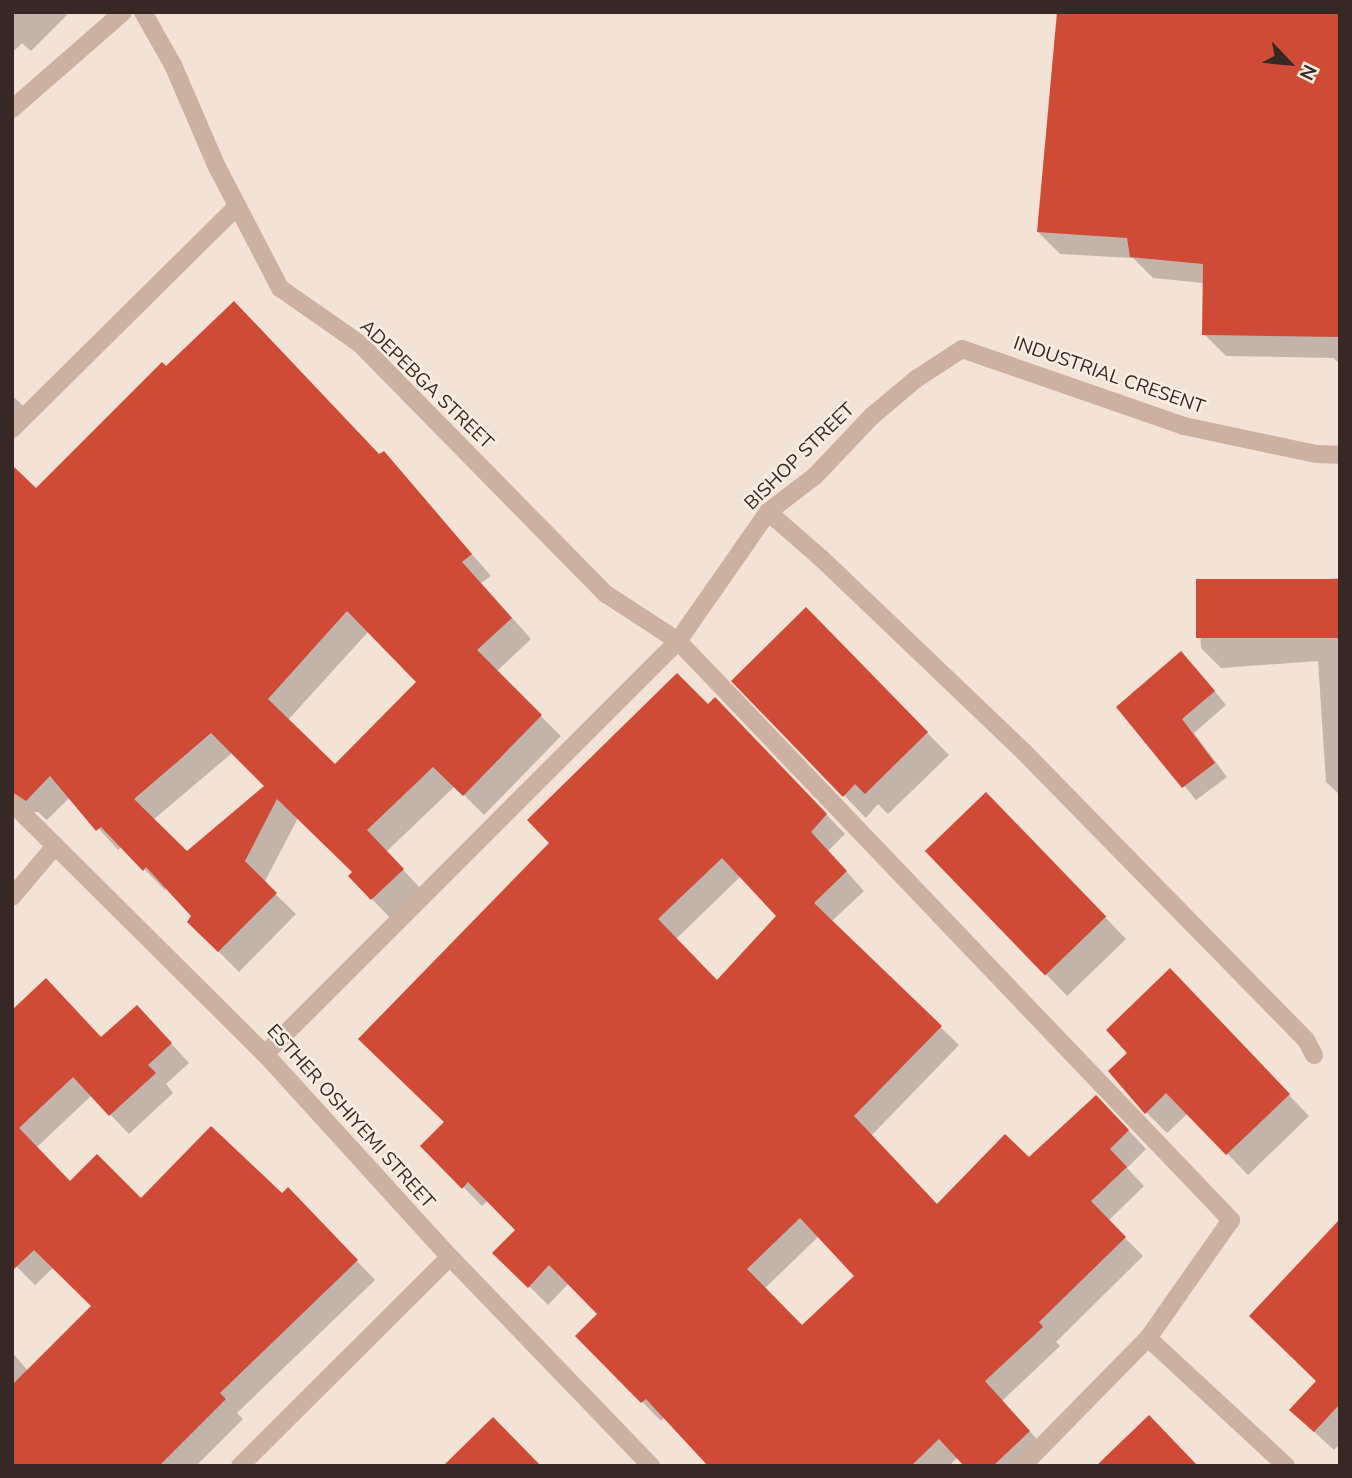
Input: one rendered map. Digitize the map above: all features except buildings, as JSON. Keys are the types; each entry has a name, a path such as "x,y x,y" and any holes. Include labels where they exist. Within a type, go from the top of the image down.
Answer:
{"street":[{"path":"12,108 124,12"},
{"name":"ADEPEBGA STREET","path":"143,12 173,65 237,206 280,288 360,344 606,594 678,640 1231,1220 1148,1338"},
{"path":"12,429 237,206"},
{"name":"INDUSTRIAL CRESENT","path":"916,379 962,349 1184,426 1316,454 1340,455"},
{"name":"BISHOP STREET","path":"678,640 768,512 815,476 872,416 916,379"},
{"path":"768,512 822,559 1023,751 1307,1040 1314,1055"},
{"path":"265,1054 678,640"},
{"name":"ESTHER OSHIYEMI STREET","path":"12,803 265,1054 450,1258 651,1466"},
{"path":"12,897 55,846"},
{"path":"240,1466 450,1258"},
{"path":"1021,1466 1148,1338 1286,1466"}]}
